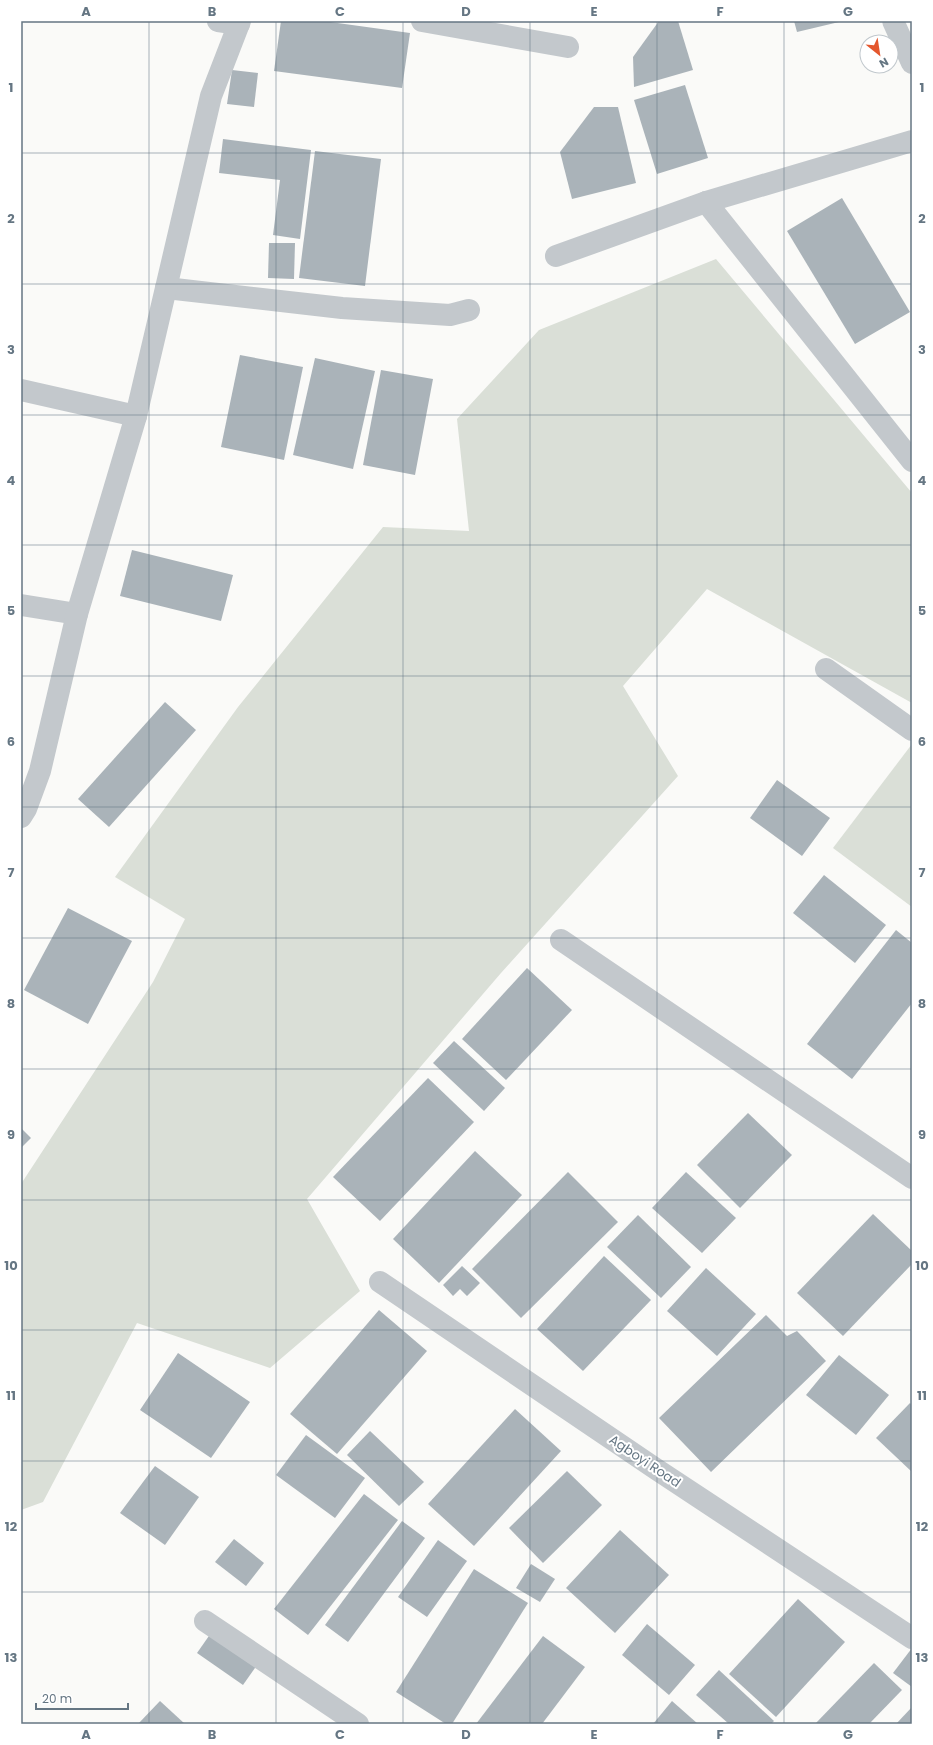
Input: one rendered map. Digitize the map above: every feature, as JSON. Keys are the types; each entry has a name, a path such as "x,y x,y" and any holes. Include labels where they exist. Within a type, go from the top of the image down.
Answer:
{"street":[{"path":"422,21 568,47"},
{"path":"893,21 912,63"},
{"path":"21,817 26,809 40,771 77,614 136,416 211,96 232,22"},
{"path":"556,256 706,202 912,141"},
{"path":"706,202 912,461"},
{"path":"166,288 342,308 450,315 469,310"},
{"path":"21,390 136,416"},
{"path":"21,605 77,614"},
{"path":"826,669 912,730"},
{"path":"561,940 912,1178"},
{"name":"Agboyi Road","path":"380,1282 656,1469 912,1638"},
{"path":"205,1621 358,1724"}],"shaded area":[{"path":"716,259 912,493 912,703 707,589 623,686 678,776 501,973 307,1199 360,1291 270,1368 137,1323 43,1502 21,1510 21,1184 153,982 185,919 115,877 238,707 383,527 469,531 457,419 539,330"},
{"path":"912,744 912,907 833,848"}],"building":[{"path":"281,21 323,21 410,33 402,88 274,71"},
{"path":"659,21 678,21 693,70 634,87 633,57"},
{"path":"794,21 839,21 839,22 797,32"},
{"path":"232,70 258,73 254,107 227,104"},
{"path":"685,85 708,158 657,174 634,100"},
{"path":"594,107 618,107 636,183 572,199 560,152"},
{"path":"223,139 311,150 300,239 273,235 280,180 219,173"},
{"path":"315,151 381,159 365,286 299,278"},
{"path":"842,198 910,312 855,344 787,231"},
{"path":"269,243 295,243 294,279 268,278"},
{"path":"240,355 303,367 284,460 221,447"},
{"path":"315,358 375,371 353,469 293,455"},
{"path":"381,370 433,379 415,475 363,465"},
{"path":"132,550 233,575 221,621 120,596"},
{"path":"165,702 196,730 109,827 78,799"},
{"path":"777,780 830,818 802,856 750,818"},
{"path":"824,875 886,925 855,963 793,913"},
{"path":"68,908 132,941 88,1024 24,990"},
{"path":"896,930 912,943 912,1003 852,1079 807,1044"},
{"path":"527,968 572,1010 506,1080 462,1039"},
{"path":"454,1041 505,1088 484,1111 433,1063"},
{"path":"428,1078 474,1122 380,1221 333,1177"},
{"path":"748,1113 792,1155 740,1208 697,1165"},
{"path":"21,1128 31,1138 21,1148"},
{"path":"475,1151 522,1195 439,1283 393,1239"},
{"path":"568,1172 618,1222 521,1318 472,1269"},
{"path":"686,1172 736,1218 702,1253 652,1208"},
{"path":"873,1214 912,1251 912,1264 843,1336 797,1293"},
{"path":"638,1215 691,1267 661,1298 607,1247"},
{"path":"604,1256 651,1300 583,1371 537,1329"},
{"path":"462,1266 480,1283 467,1296 460,1289 453,1296 443,1285"},
{"path":"706,1268 756,1314 717,1356 667,1311"},
{"path":"379,1310 427,1351 337,1454 290,1414"},
{"path":"766,1315 787,1336 797,1331 826,1361 711,1472 659,1418"},
{"path":"178,1353 250,1402 211,1458 140,1410"},
{"path":"839,1355 889,1395 856,1435 806,1395"},
{"path":"910,1403 912,1405 912,1472 876,1438"},
{"path":"515,1409 561,1451 474,1546 428,1504"},
{"path":"370,1431 424,1482 399,1506 347,1455"},
{"path":"306,1435 365,1478 335,1518 276,1475"},
{"path":"155,1466 199,1497 165,1545 120,1513"},
{"path":"567,1471 602,1505 543,1563 509,1528"},
{"path":"364,1494 398,1520 308,1635 274,1609"},
{"path":"402,1521 425,1538 348,1642 325,1625"},
{"path":"620,1530 669,1575 615,1633 566,1588"},
{"path":"234,1539 264,1563 246,1586 215,1562"},
{"path":"438,1540 467,1561 427,1617 398,1597"},
{"path":"531,1564 555,1579 540,1602 516,1588"},
{"path":"474,1569 528,1603 452,1724 446,1724 396,1692"},
{"path":"798,1599 845,1642 776,1717 729,1674"},
{"path":"647,1624 695,1665 669,1695 622,1655"},
{"path":"211,1633 257,1665 243,1685 197,1653"},
{"path":"543,1636 585,1667 542,1724 476,1724"},
{"path":"912,1648 912,1687 893,1673"},
{"path":"874,1663 902,1690 869,1724 815,1724"},
{"path":"719,1670 774,1721 771,1724 729,1724 696,1695"},
{"path":"160,1701 185,1724 138,1724"},
{"path":"672,1701 698,1724 653,1724"},
{"path":"912,1707 912,1724 896,1724"}]}
